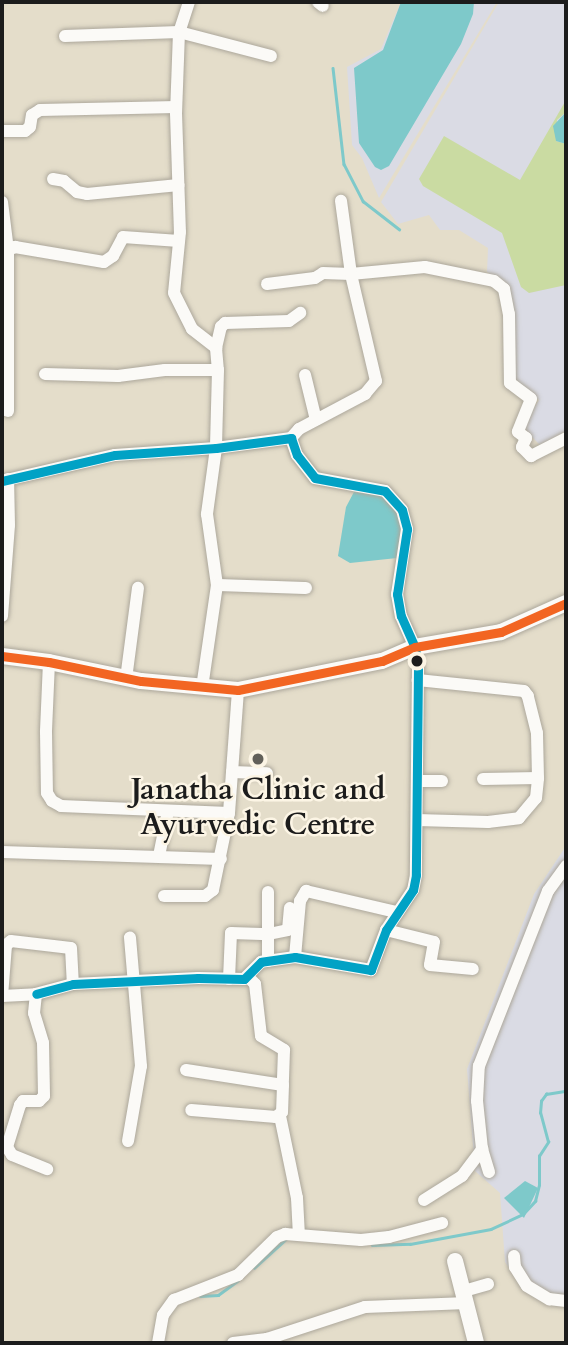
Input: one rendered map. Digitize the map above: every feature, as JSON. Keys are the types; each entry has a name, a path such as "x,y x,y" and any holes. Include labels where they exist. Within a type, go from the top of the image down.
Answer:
{"main road":[{"path":"2,656 49,662 126,679 238,690 382,661 415,647 501,632 566,603"},
{"path":"455,1261 477,1343"}],"street":[{"path":"189,2 179,32 176,107 180,241 174,293 192,329 216,348"},
{"path":"65,36 179,32 271,56"},
{"path":"2,131 25,131 30,127 32,115 40,110 176,107"},
{"path":"53,179 64,181 77,191 87,194 179,185"},
{"path":"2,616 9,525 5,480 114,455 216,448 291,439 299,429 365,394 376,382 351,274 341,201"},
{"path":"2,202 8,250 8,411"},
{"path":"8,250 15,247 104,262 113,256 123,237 180,241"},
{"path":"267,284 315,278 320,274 425,267 455,271 500,284 509,314 510,383 531,399 519,432 526,438 522,446 531,456 566,438"},
{"path":"202,688 217,585 207,514 216,448 216,348 221,327 225,323 289,321 300,313"},
{"path":"45,374 118,376 165,370 218,370"},
{"path":"304,375 316,420"},
{"path":"74,984 71,948 11,942 6,946 2,996 36,994 74,984 248,977 257,965 295,957 371,970 386,930 396,912 407,903 413,890 418,781 418,680 415,647 401,616 397,594 406,537 402,510 385,491 315,478 297,455 291,439"},
{"path":"217,585 306,588"},
{"path":"126,679 138,588"},
{"path":"49,662 47,793 52,801 61,806 229,813"},
{"path":"417,820 488,822 519,818 536,798 538,778 537,733 528,696 524,691 418,680"},
{"path":"164,896 199,897 210,894 221,859 229,813 238,690"},
{"path":"232,772 267,773"},
{"path":"483,779 538,778"},
{"path":"418,781 442,781"},
{"path":"159,856 168,811"},
{"path":"2,852 221,859"},
{"path":"489,1172 482,1149 477,1101 479,1066 544,901 566,866"},
{"path":"295,957 300,901 306,891 396,912"},
{"path":"268,892 268,961"},
{"path":"229,979 231,933 269,934 288,930 290,908"},
{"path":"386,930 433,942 430,965 473,969"},
{"path":"128,1141 141,1066 130,937"},
{"path":"248,977 255,984 261,1036 284,1050 280,1116 298,1198 299,1234"},
{"path":"36,994 34,1013 43,1044 44,1096 39,1101 23,1101 20,1105 7,1147 12,1155 47,1169"},
{"path":"186,1070 283,1085"},
{"path":"191,1110 272,1118 280,1116"},
{"path":"424,1200 462,1176 482,1149"},
{"path":"158,1343 163,1315 174,1300 224,1283 238,1275 277,1237 299,1234 361,1240 389,1237 442,1223"},
{"path":"514,1256 515,1268 527,1286 549,1299 566,1301"},
{"path":"233,1343 267,1341 365,1307 466,1297 488,1284"}],"shaded area":[{"path":"401,2 497,2 379,198 362,158 352,145 347,67 381,49"},
{"path":"499,2 566,2 566,431 540,445 522,427 539,400 514,384 505,284 487,272 488,248 459,230 440,230 429,215 398,224 381,202"},
{"path":"566,846 566,1302 519,1283 505,1262 500,1193 475,1171 467,1069 534,894"}],"green space":[{"path":"566,100 566,112 557,120 556,141 566,144 566,285 529,293 521,287 502,233 423,186 419,179 444,136 520,180"}],"water":[{"path":"401,2 474,2 473,14 461,44 389,166 381,170 375,167 359,143 354,68 383,50"},
{"path":"566,112 566,144 556,141 553,126"},
{"path":"354,492 384,496 400,513 404,535 397,558 350,563 338,556 346,507"},
{"path":"525,1181 538,1188 524,1218 504,1198"}],"waterway":[{"path":"333,68 344,164 363,201 399,229"},
{"path":"372,1245 410,1244 491,1229 523,1214 535,1201 539,1185 539,1156 548,1142 540,1113 541,1101 546,1094 566,1091"},
{"path":"254,1268 285,1240"},
{"path":"200,1296 218,1295 237,1281"}],"transit line":[{"path":"2,481 115,455 216,448 291,438 297,455 315,478 385,491 402,510 407,529 397,594 401,616 415,647 418,669 416,875 413,890 386,930 371,970 295,957 261,962 244,979 198,978 73,984 36,994"},
{"path":"2,656 49,662 141,681 238,690 382,661 415,647 501,632 566,603"}],"place":[{"name":"Janatha Clinic and Ayurvedic Centre","path":"258,759"}]}
